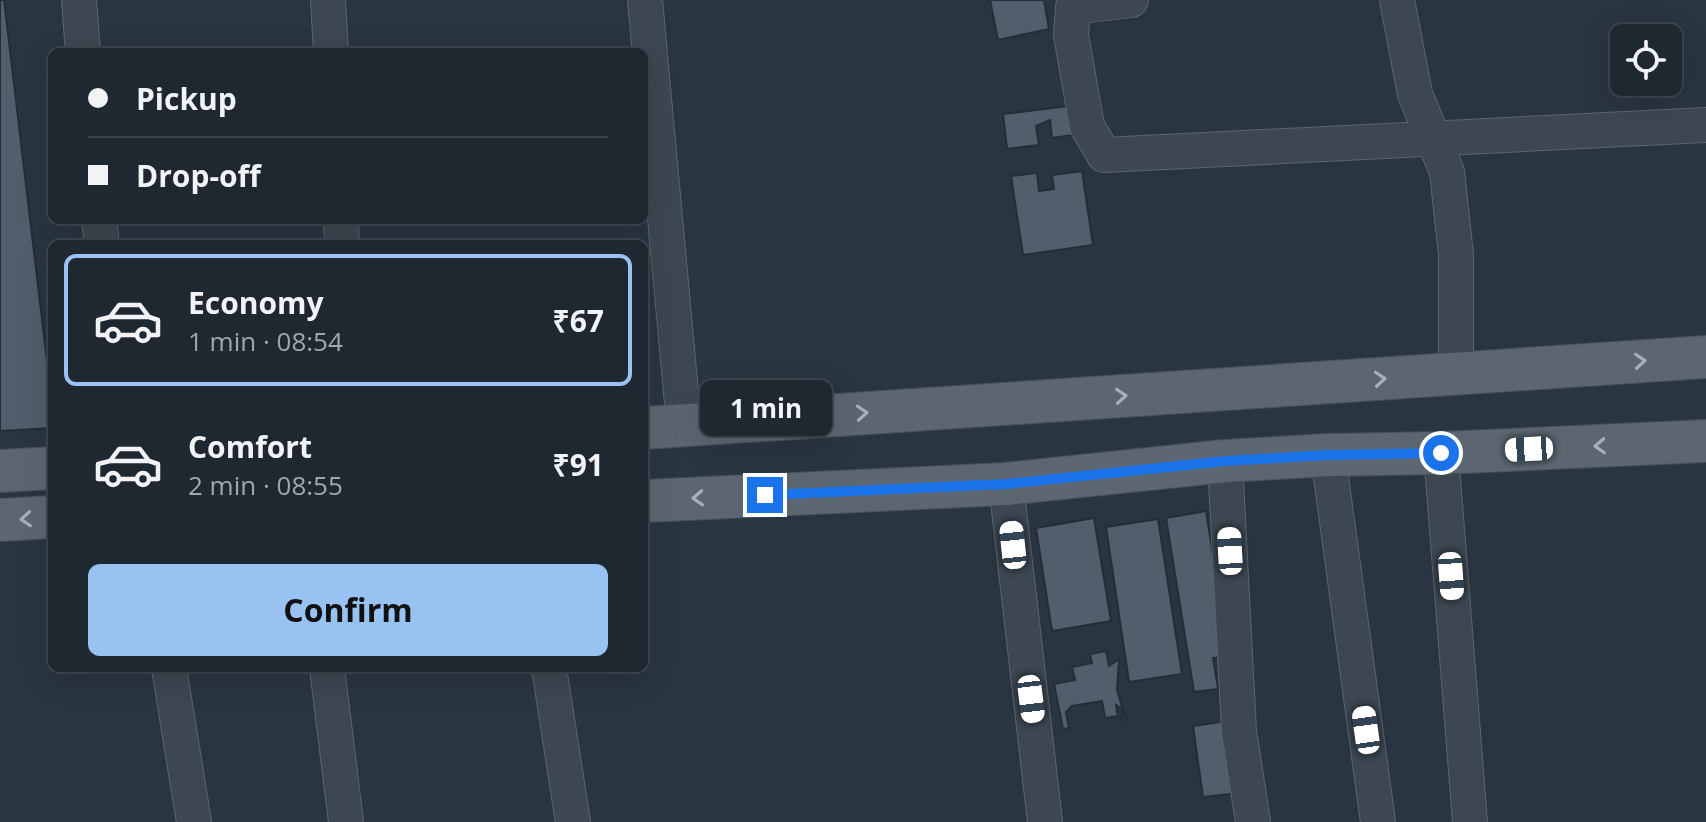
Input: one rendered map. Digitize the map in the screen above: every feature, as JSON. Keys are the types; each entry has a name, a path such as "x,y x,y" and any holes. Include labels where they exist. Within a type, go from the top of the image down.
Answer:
{"main road":[{"path":"664,427 1706,357"},
{"path":"648,501 1006,484 1225,461 1328,455 1706,441"},
{"path":"0,471 48,468"},
{"path":"0,520 48,517"}],"street":[{"path":"79,0 83,48"},
{"path":"328,0 331,48"},
{"path":"645,0 647,48"},
{"path":"1131,0 1073,7 1071,35 1087,126 1104,155 1706,125"},
{"path":"1397,0 1415,94 1447,172 1456,255 1456,374"},
{"path":"648,67 664,427"},
{"path":"1441,453 1470,822"},
{"path":"1328,455 1378,822"},
{"path":"1225,461 1239,731 1253,822"},
{"path":"1006,484 1045,822"},
{"path":"170,672 194,822"},
{"path":"327,672 346,822"},
{"path":"550,672 573,822"}],"building":[{"path":"0,0 4,0 48,369 48,428 0,431"},
{"path":"990,0 1044,0 1049,29 998,40"},
{"path":"1077,105 1080,134 1052,138 1050,120 1036,126 1039,145 1007,149 1003,114"},
{"path":"1082,171 1093,245 1023,255 1011,176 1037,173 1039,191 1054,189 1052,175"},
{"path":"1206,511 1229,656 1213,658 1218,689 1194,692 1166,518"},
{"path":"1094,518 1111,621 1052,631 1036,528"},
{"path":"1158,519 1182,674 1129,682 1106,527"},
{"path":"1106,651 1109,666 1119,659 1117,690 1126,721 1123,723 1122,709 1116,705 1118,716 1105,718 1102,701 1072,706 1066,712 1069,728 1063,729 1054,684 1075,680 1072,667 1092,663 1090,654"},
{"path":"1234,720 1239,793 1203,797 1193,726"}],"route":[{"path":"765,495 1006,484 1225,461 1441,453"}]}
